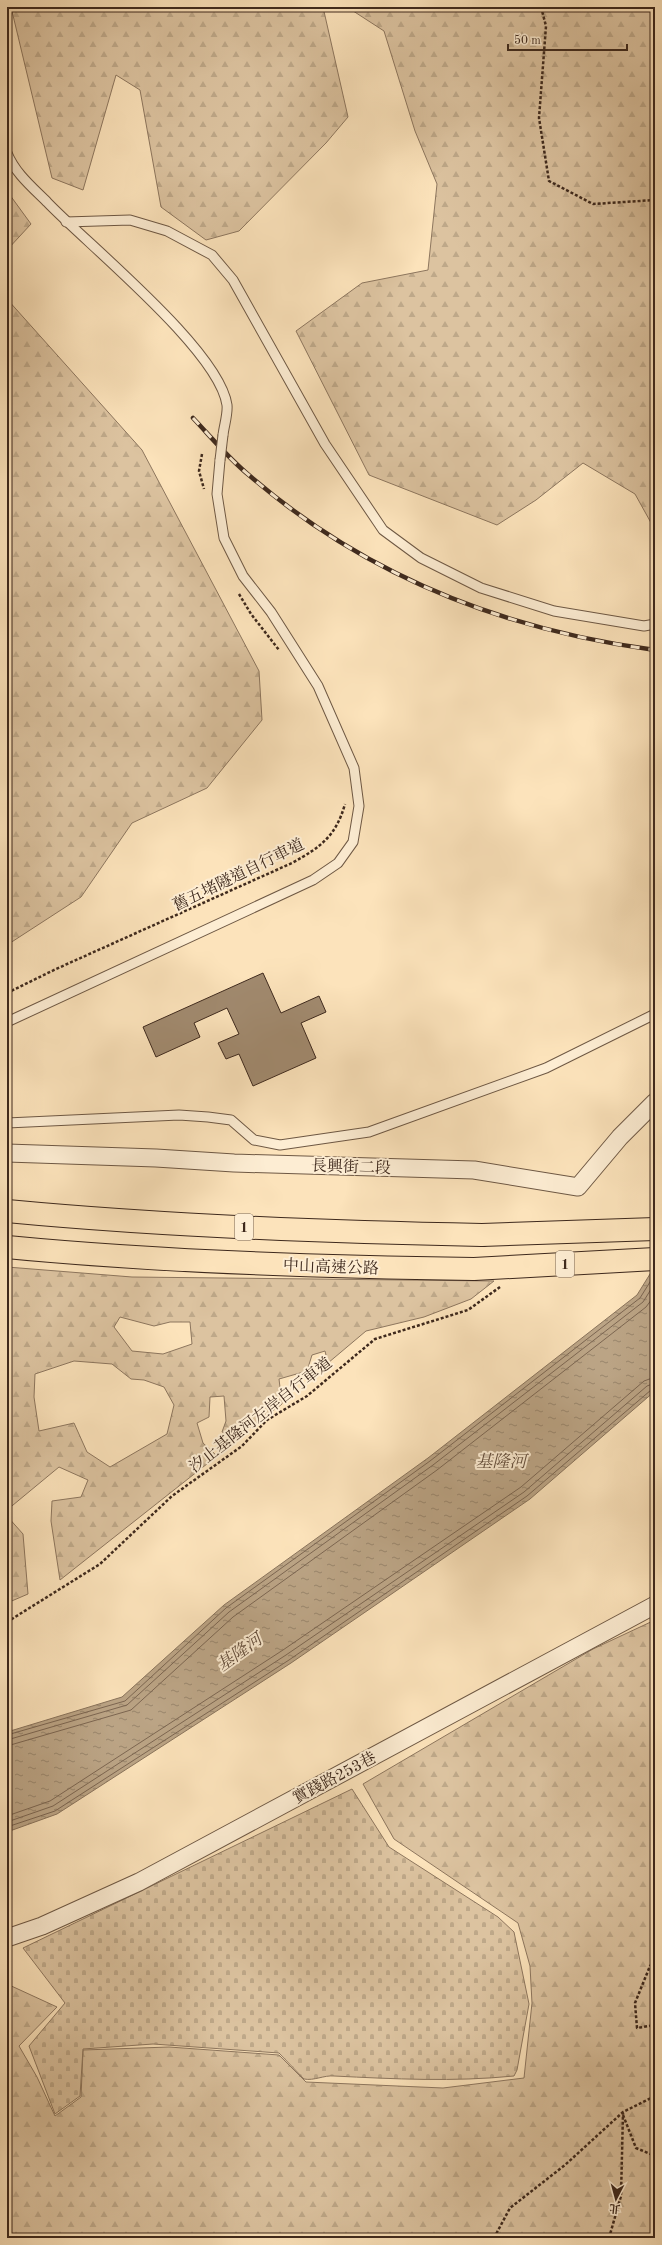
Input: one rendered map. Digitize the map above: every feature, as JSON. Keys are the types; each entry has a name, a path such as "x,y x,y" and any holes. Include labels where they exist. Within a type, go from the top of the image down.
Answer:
{"highway":[{"name":"1","path":"7,1211 76,1218 328,1232 482,1235 655,1229"},
{"name":"中山高速公路","path":"7,1247 79,1254 327,1268 474,1269 655,1259"}],"street":[{"name":"長興街二段","path":"7,1153 156,1158 242,1164 474,1170 578,1187 620,1136 655,1102"},
{"name":"實踐路253巷","path":"7,1938 42,1926 139,1882 655,1605"}],"lane":[{"path":"7,153 13,167 66,222 184,336 216,377 227,405 217,494 224,538 243,576 271,612 318,686 354,768 359,806 353,842 338,863 313,880 7,1022"},
{"path":"66,222 130,220 167,231 212,255 232,280 325,444 383,530 421,558 481,588 554,611 644,626 655,624"},
{"path":"7,1123 179,1115 208,1117 231,1120 254,1140 280,1145 369,1132 546,1068 655,1014"}],"path":[{"path":"541,7 546,26 539,118 549,181 593,204 655,200"},
{"path":"202,454 199,471 205,492"},
{"path":"238,592 251,614 280,652"},
{"name":"舊五堵隧道自行車道","path":"7,993 56,969 292,863 314,851 332,834 340,821 346,800"},
{"name":"汐止基隆河左岸自行車道","path":"7,1622 100,1564 172,1496 242,1446 267,1420 307,1396 375,1339 468,1310 505,1283"},
{"path":"655,1960 650,1966 635,2003 638,2028 655,2025"},
{"path":"494,2238 510,2208 565,2165 623,2112 655,2096"},
{"path":"623,2112 636,2148 655,2156"},
{"path":"608,2238 620,2196 623,2112"}],"green space":[{"path":"11,7 323,7 348,117 326,143 239,231 206,240 161,207 140,90 116,75 83,190 52,178"},
{"path":"347,7 655,7 655,530 635,494 583,463 536,500 497,525 369,475 296,331 362,283 428,270 437,184 415,131 384,31"},
{"path":"7,191 31,224 7,250"},
{"path":"7,299 142,450 259,671 262,720 207,788 132,823 81,897 7,945"},
{"path":"7,1267 132,1277 494,1281 471,1299 424,1317 366,1331 328,1363 325,1351 312,1355 307,1371 279,1379 282,1404 239,1436 222,1432 226,1421 224,1396 210,1397 209,1417 197,1423 203,1443 217,1456 60,1580 51,1521 52,1501 81,1497 88,1480 59,1467 7,1510","holes":["120,1317 154,1326 170,1322 190,1322 192,1344 163,1354 132,1351 114,1327","74,1361 112,1364 131,1379 144,1380 164,1387 174,1405 167,1434 110,1467 87,1452 74,1423 39,1431 34,1397 35,1374"]},
{"path":"7,1516 23,1534 28,1594 7,1603"},
{"path":"655,1620 655,2238 7,2238 7,1984 57,2007 19,2046 37,2077 55,2116 81,2097 83,2050 169,2047 279,2055 306,2082 443,2088 524,2078 532,2003 530,1966 518,1923 394,1839 363,1784 593,1649"},
{"path":"352,1789 389,1847 498,1917 514,1932 529,2004 517,2070 514,2076 469,2079 402,2079 330,2076 315,2079 304,2079 279,2053 153,2044 83,2049 80,2096 55,2114 29,2046 65,2003 23,1948"}],"water":[{"name":"基隆河","path":"655,1266 655,1391 530,1499 291,1663 57,1814 7,1832 7,1732 122,1697 224,1605 428,1458 637,1295"}],"building":[{"path":"263,973 281,1013 319,996 326,1012 301,1023 316,1058 253,1086 239,1054 226,1059 218,1043 239,1034 227,1008 194,1023 200,1037 156,1057 143,1027"}],"railway":[{"path":"193,418 242,469 295,511 341,543 389,570 439,593 491,613 544,628 599,641 655,650"}]}
